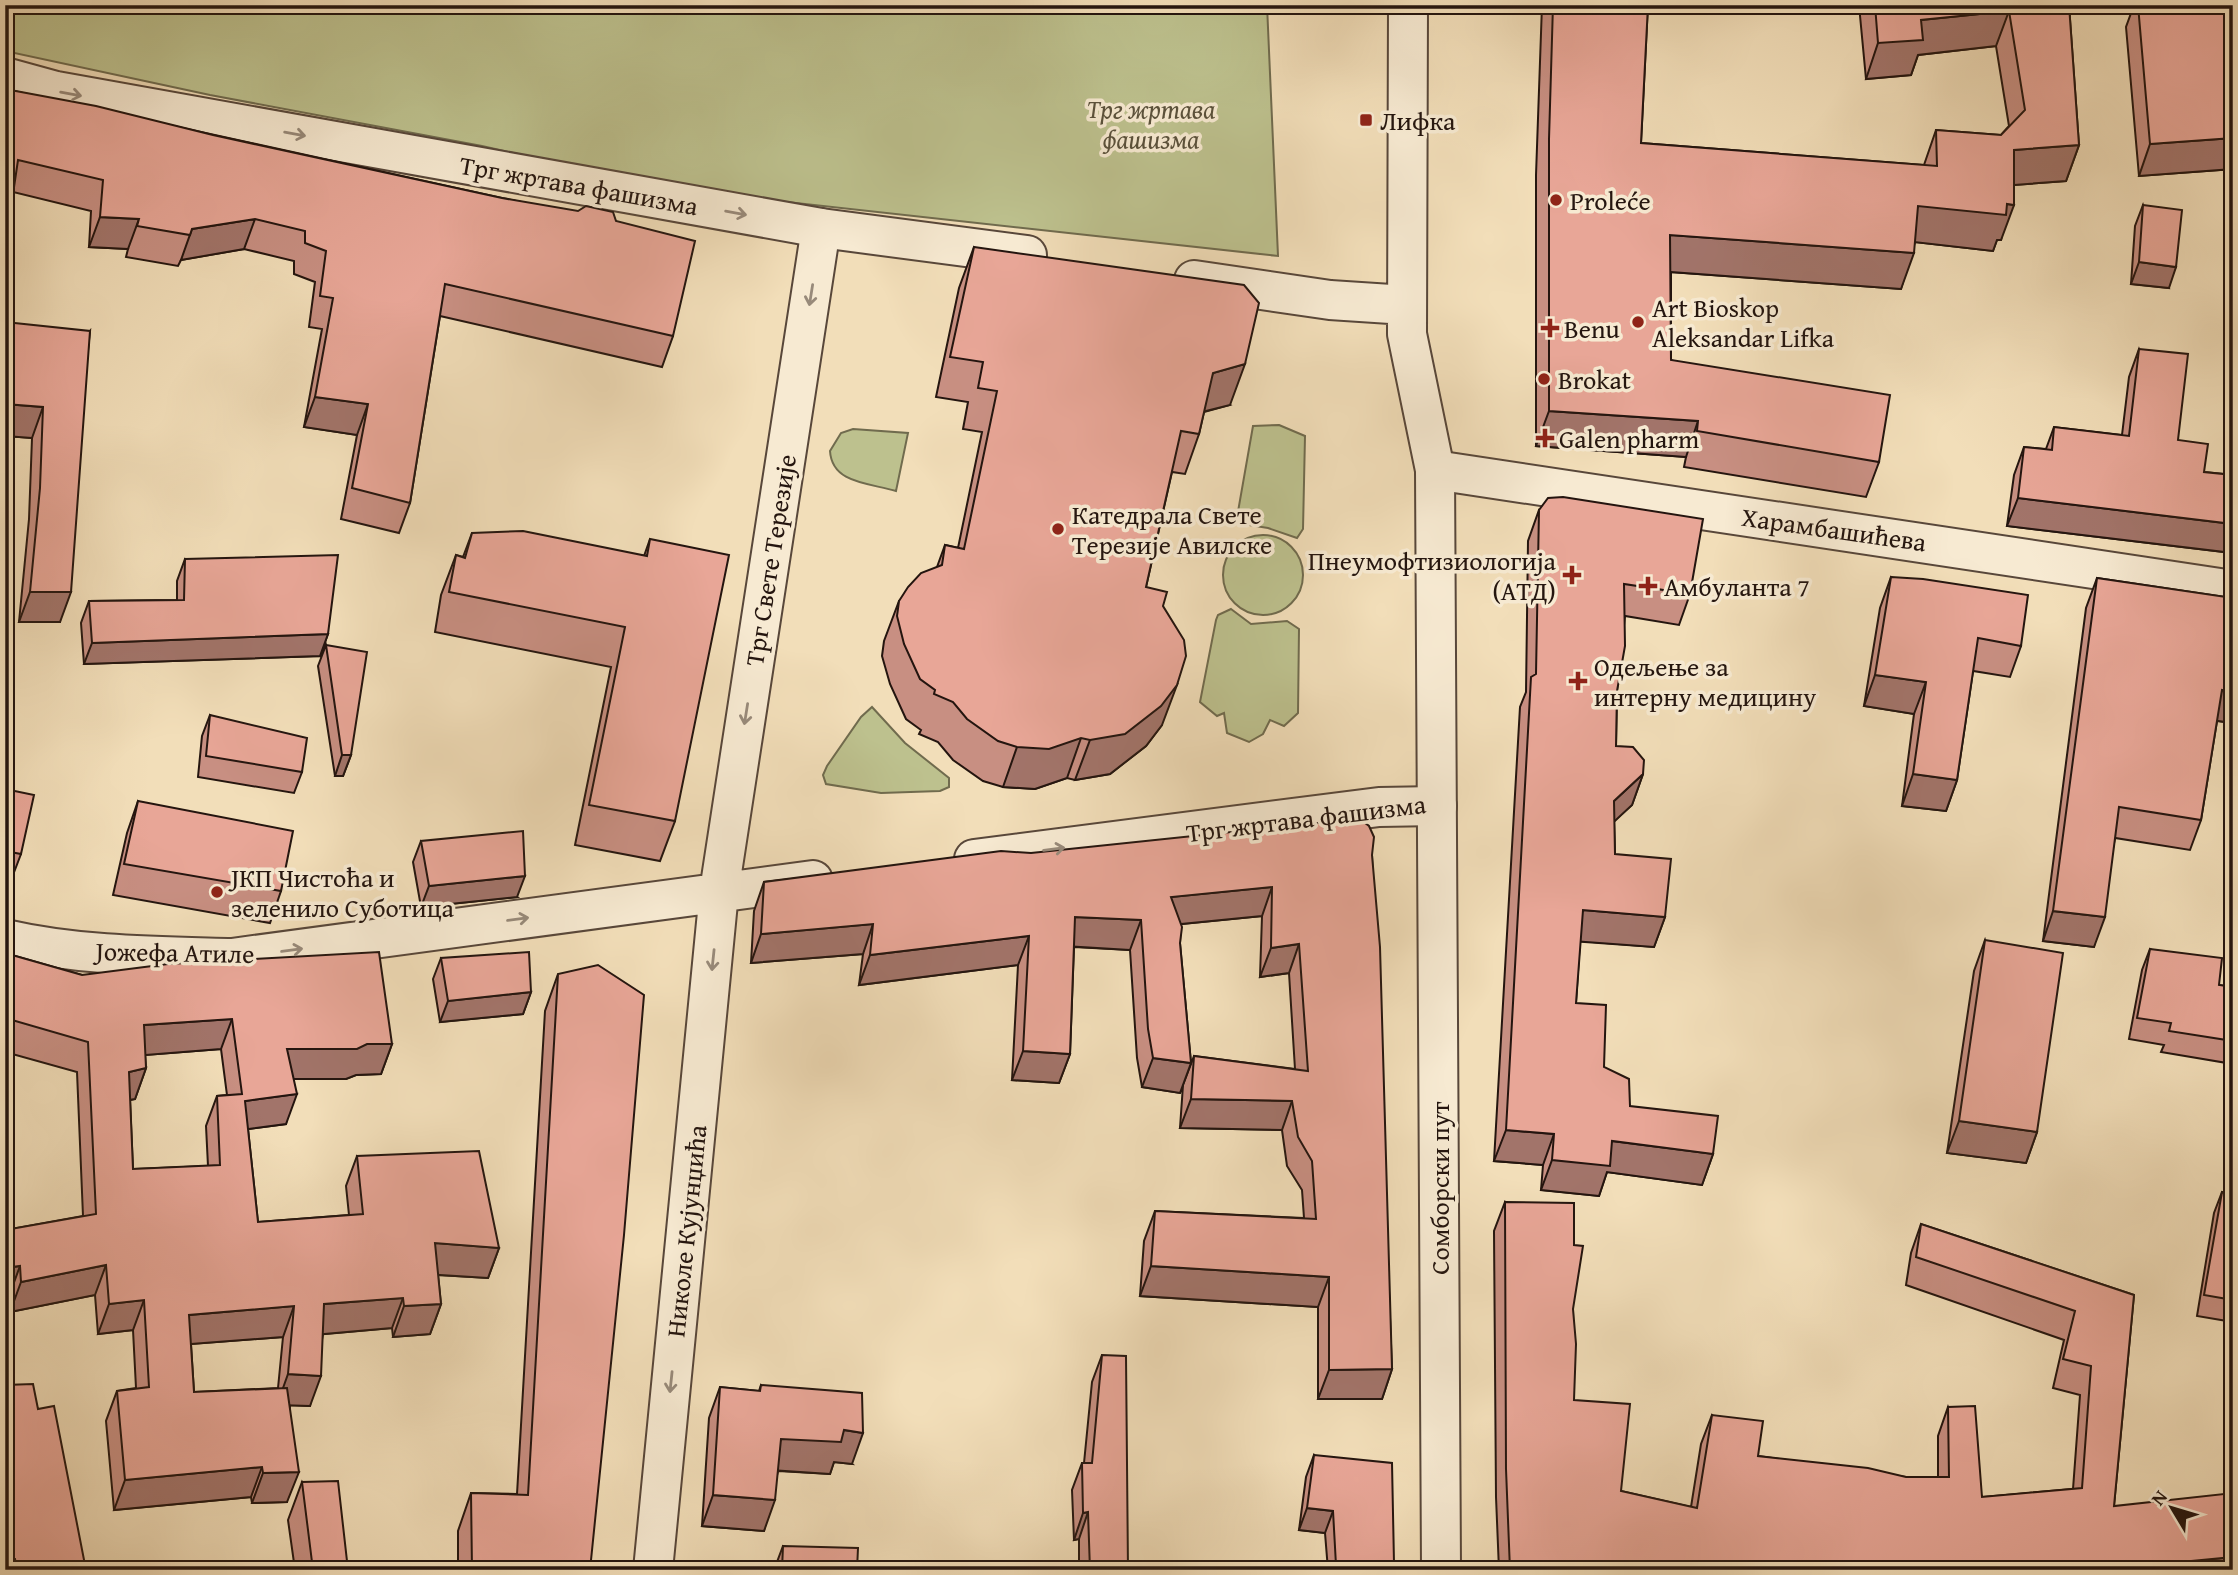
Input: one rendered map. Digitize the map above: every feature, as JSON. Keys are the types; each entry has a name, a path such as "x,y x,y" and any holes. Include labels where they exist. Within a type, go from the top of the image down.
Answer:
{"street":[{"name":"Трг жртава фашизма","path":"944,863 1379,807 1437,806 1435,470 1407,334 1408,5"},
{"name":"Трг жртава фашизма","path":"5,76 56,91 821,228 1068,261"},
{"name":"Трг Свете Терезије","path":"719,892 821,228"},
{"path":"1163,275 1330,300 1406,304"},
{"name":"Харамбашићева","path":"1435,470 2233,590"},
{"name":"Сомборски пут","path":"1437,806 1441,1570"},
{"path":"719,892 849,875"},
{"name":"Јожефа Атиле","path":"5,939 37,946 136,956 232,958 719,892"},
{"name":"Николе Кујунџића","path":"653,1570 719,892"}],"green space":[{"name":"Трг жртава фашизма","path":"5,5 1267,5 1278,256 686,191 482,146 210,95 5,51"},
{"path":"1279,425 1305,436 1303,529 1297,538 1268,528 1236,523 1253,426"},
{"path":"853,429 908,433 896,491 864,484 845,476 832,462 830,451 841,433"},
{"path":"1263,535 1278,538 1291,547 1300,560 1303,575 1300,590 1291,603 1278,612 1263,615 1248,612 1235,603 1226,590 1223,575 1226,560 1235,547 1248,538"},
{"path":"1231,609 1251,624 1287,621 1299,629 1298,713 1284,726 1270,720 1263,734 1249,742 1227,733 1224,713 1217,716 1200,702 1216,620 1218,615"},
{"path":"872,707 905,743 949,778 949,787 940,791 881,793 826,784 823,775 827,766 861,717"}],"building":[{"path":"1553,5 1648,5 1641,143 1937,166 1936,130 2001,135 2025,110 2009,11 1921,20 1923,40 1878,43 1875,5 2069,5 2079,145 2014,150 2014,205 2007,204 2006,215 1918,206 1914,253 1670,235 1671,360 1890,395 1879,462 1697,431 1698,421 1549,411 1549,139"},
{"path":"2138,5 2233,5 2233,138 2150,144"},
{"path":"5,89 96,106 213,135 502,198 578,211 586,206 613,212 616,221 695,241 673,336 445,284 410,503 352,488 368,404 315,397 333,298 320,296 326,251 305,243 305,231 255,219 192,229 190,235 137,226 139,219 100,217 103,180 18,160 9,221 5,220"},
{"path":"2143,205 2182,210 2176,267 2139,262"},
{"name":"Катедрала Свете Терезије Авилске","path":"974,247 1244,285 1259,303 1245,364 1213,373 1199,434 1181,431 1146,587 1167,592 1163,606 1184,640 1186,656 1177,685 1161,706 1125,734 1090,740 1081,738 1049,749 1017,747 998,741 967,719 953,702 934,694 935,690 920,679 904,644 897,616 899,601 921,573 942,565 945,545 964,549 997,391 978,388 983,362 950,357"},
{"path":"5,322 90,331 71,592 30,592 40,488 43,407 5,404"},
{"path":"2139,349 2188,354 2178,440 2208,444 2204,472 2233,475 2233,524 2018,498 2024,447 2052,450 2054,427 2129,436"},
{"path":"1563,497 1703,519 1690,594 1624,584 1625,646 1617,691 1616,746 1633,747 1644,760 1643,774 1614,801 1615,854 1671,859 1665,917 1583,910 1576,1003 1606,1005 1604,1067 1629,1079 1630,1106 1718,1116 1713,1154 1612,1141 1610,1166 1552,1160 1554,1134 1506,1130 1531,677 1536,674 1539,510 1548,498"},
{"path":"523,531 647,556 650,539 729,555 675,821 589,805 625,627 449,592 456,555 465,558 472,533"},
{"path":"338,555 328,634 92,643 89,601 184,600 185,559"},
{"path":"1891,577 1923,579 2028,595 2021,646 1978,638 1957,780 1913,774 1926,682 1875,675"},
{"path":"2097,578 2233,598 2233,692 2222,690 2201,820 2119,807 2105,917 2053,911"},
{"path":"326,645 367,652 351,755 342,755"},
{"path":"210,715 307,738 302,772 206,756"},
{"path":"5,789 34,795 21,854 5,851"},
{"path":"138,801 293,831 281,891 124,864"},
{"path":"1356,816 1369,826 1374,837 1372,855 1380,947 1392,1369 1329,1370 1329,1277 1151,1266 1155,1211 1316,1219 1312,1161 1298,1137 1292,1101 1191,1099 1194,1056 1308,1071 1299,944 1271,948 1272,887 1171,897 1182,927 1180,943 1191,1063 1153,1058 1148,1029 1141,920 1075,917 1070,1054 1023,1051 1029,936 870,955 873,924 761,934 764,882 1001,851 1031,853 1346,820"},
{"path":"523,831 525,876 429,886 421,841"},
{"path":"1985,940 2063,953 2037,1132 1959,1121"},
{"path":"2150,949 2222,958 2219,985 2233,987 2233,1041 2169,1031 2171,1023 2137,1018"},
{"path":"379,952 392,1044 367,1044 357,1049 287,1049 297,1094 245,1101 258,1222 363,1214 357,1156 479,1151 499,1248 435,1243 441,1304 404,1306 403,1298 324,1304 321,1376 288,1374 294,1306 189,1315 194,1392 287,1388 299,1472 263,1473 262,1467 125,1480 117,1391 149,1387 144,1300 109,1304 106,1265 21,1282 20,1266 5,1268 5,1230 96,1214 88,1042 5,1018 5,953 82,975 168,964","holes":["232,1019 242,1094 217,1096 220,1165 133,1169 129,1072 146,1068 144,1025"]},
{"path":"529,952 531,992 448,1001 441,958"},
{"path":"598,965 644,995 624,1235 590,1570 472,1570 471,1493 528,1495 558,974"},
{"path":"2233,1177 2233,1300 2204,1295 2222,1192 2230,1194"},
{"path":"1505,1202 1574,1203 1574,1245 1583,1246 1573,1309 1576,1344 1574,1400 1630,1404 1621,1491 1697,1508 1712,1415 1763,1421 1758,1456 1868,1468 1906,1477 1949,1477 1948,1407 1975,1406 1982,1497 2082,1488 2091,1366 2063,1359 2075,1311 1916,1257 1921,1224 2134,1295 2114,1506 2233,1493 2233,1557 2097,1570 1510,1570 1506,1469"},
{"path":"1102,1355 1126,1356 1128,1570 1090,1570 1088,1512 1083,1513 1082,1463 1092,1463"},
{"path":"33,1384 38,1409 54,1406 86,1570 17,1570 15,1559 11,1559 5,1527 5,1385"},
{"path":"761,1385 862,1393 863,1433 844,1430 841,1442 781,1439 775,1500 713,1495 720,1387 760,1391"},
{"path":"1314,1455 1392,1463 1394,1563 1336,1565 1333,1511 1307,1508"},
{"path":"338,1481 348,1570 313,1570 302,1482"},
{"path":"783,1546 858,1548 857,1570 782,1570"}],"place":[{"name":"Лифка","path":"1366,120"},
{"name":"Proleće","path":"1556,200"},
{"name":"Art Bioskop Aleksandar Lifka","path":"1638,322"},
{"name":"Benu","path":"1550,328"},
{"name":"Brokat","path":"1544,379"},
{"name":"Galen pharm","path":"1545,438"},
{"name":"Катедрала Свете Терезије Авилске","path":"1058,529"},
{"name":"Пнеумофтизиологија (АТД)","path":"1572,575"},
{"name":"Амбуланта 7","path":"1648,586"},
{"name":"Одељење за интерну медицину","path":"1578,681"},
{"name":"ЈКП Чистоћа и зеленило Суботица","path":"217,892"}]}
